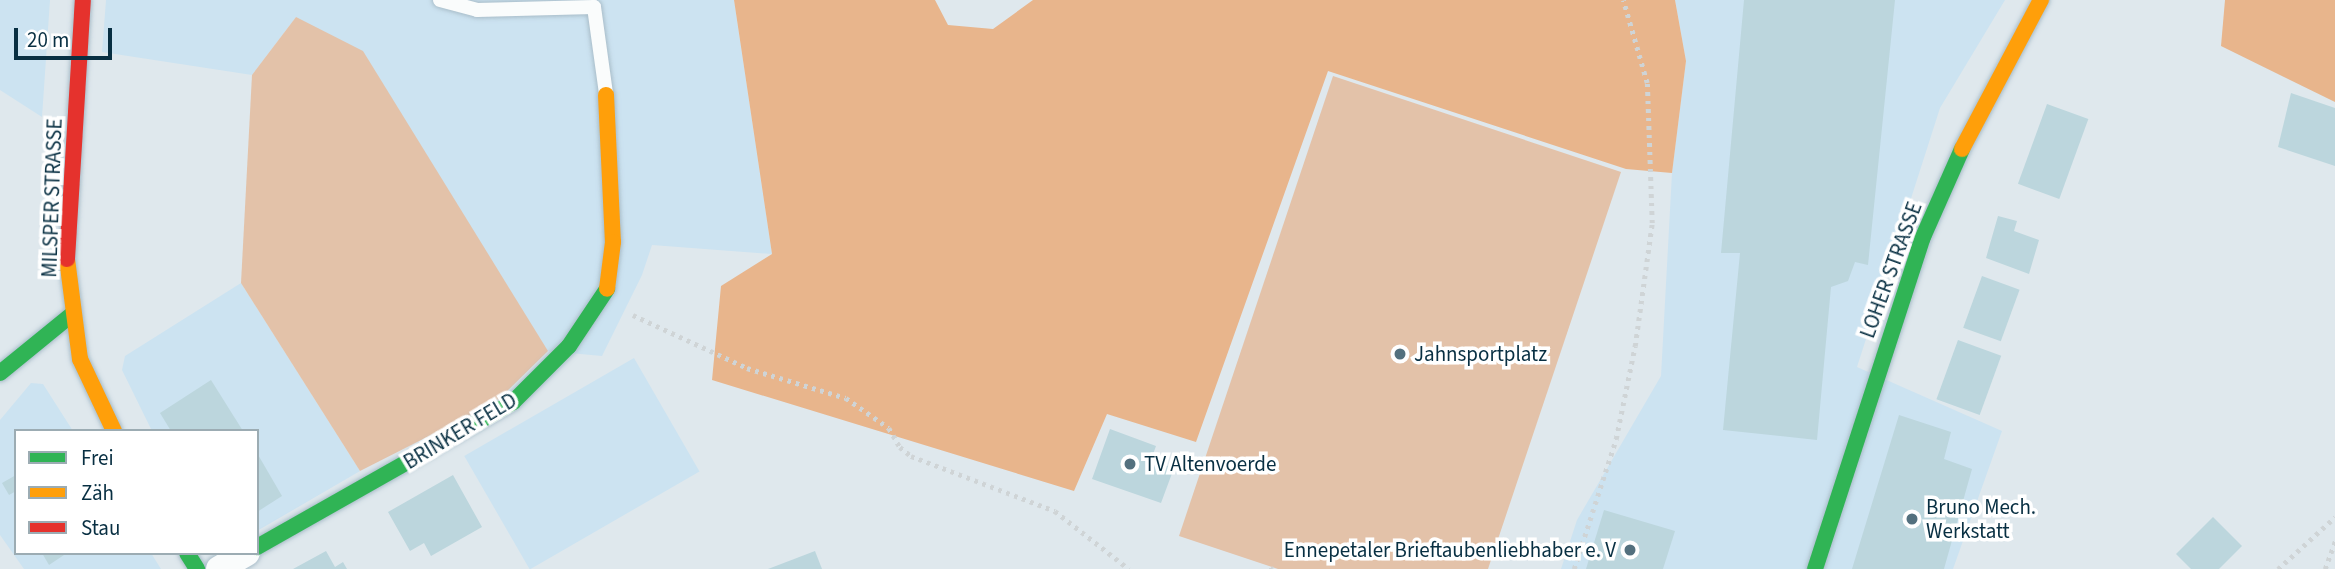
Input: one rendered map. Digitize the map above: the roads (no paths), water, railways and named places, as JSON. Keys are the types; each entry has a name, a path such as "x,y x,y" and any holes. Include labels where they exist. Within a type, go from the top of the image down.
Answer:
{"street":[{"name":"MILSPER STRASSE","path":"83,0 67,256 71,315 80,359 113,429"},
{"name":"LOHER STRASSE","path":"1815,569 1923,237 1980,110 2041,0"},
{"name":"BRINKER FELD","path":"259,546 513,402 569,346 601,300 608,284 613,242 606,96"},
{"path":"0,373 71,315"},
{"path":"219,569 244,555"}],"lane":[{"path":"440,0 477,10 594,7 606,96"}],"place":[{"name":"Jahnsportplatz","path":"1400,354"},
{"name":"TV Altenvoerde","path":"1130,464"},
{"name":"Bruno Mech. Werkstatt","path":"1912,519"},
{"name":"Ennepetaler Brieftaubenliebhaber e. V","path":"1630,550"}]}
